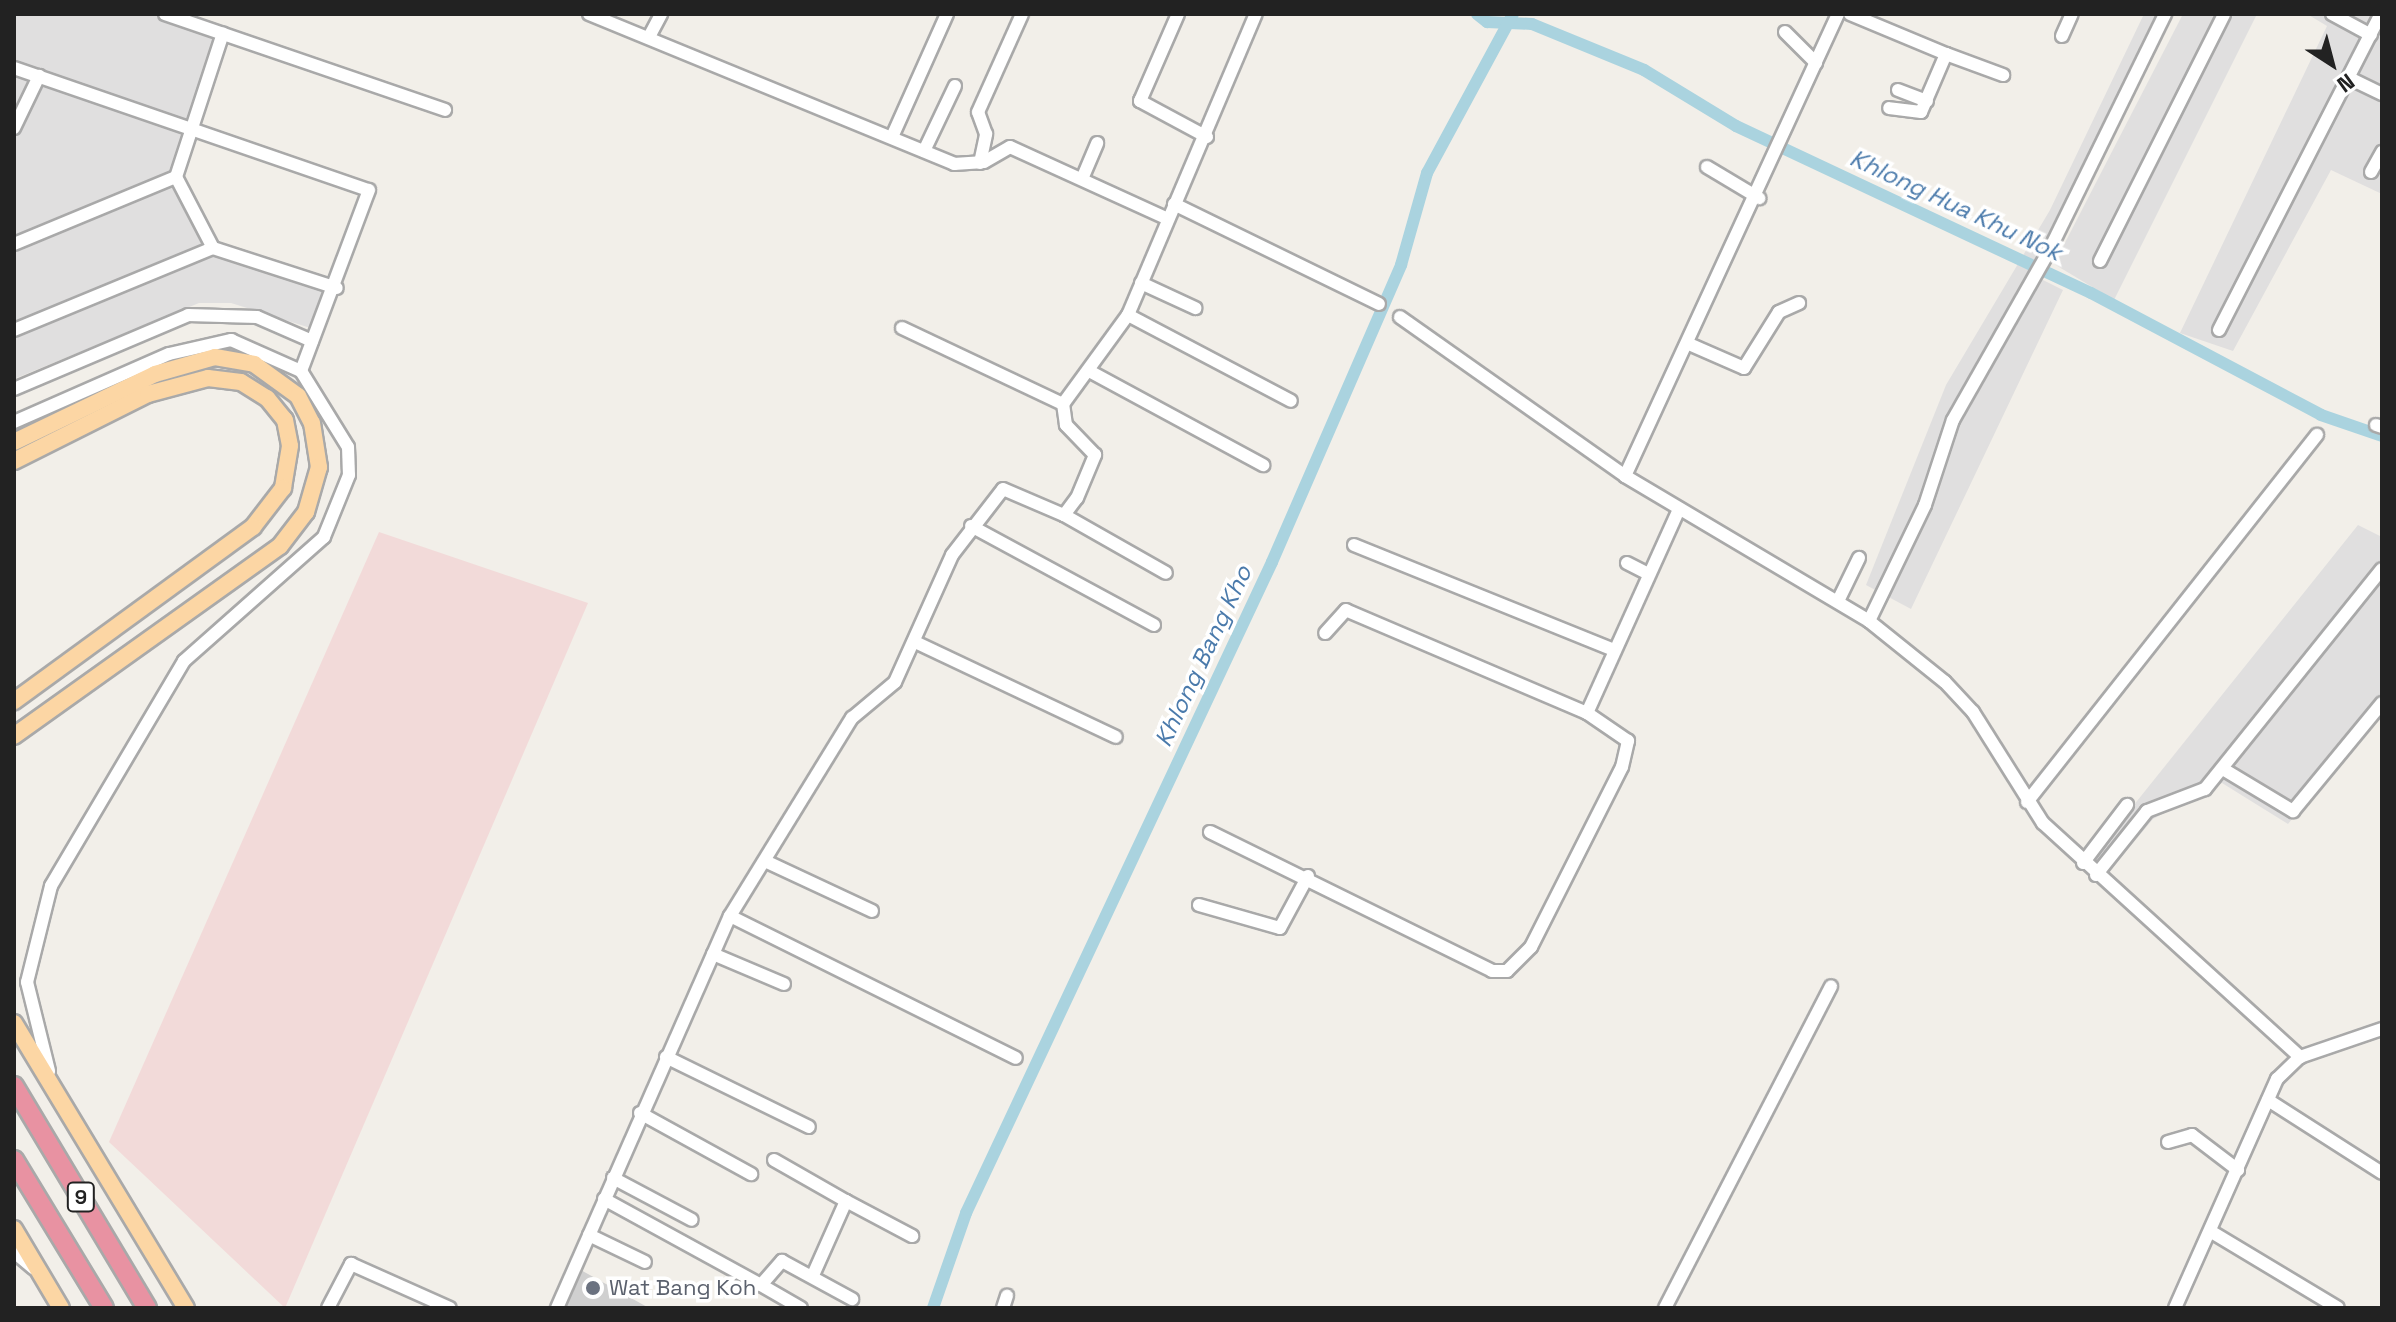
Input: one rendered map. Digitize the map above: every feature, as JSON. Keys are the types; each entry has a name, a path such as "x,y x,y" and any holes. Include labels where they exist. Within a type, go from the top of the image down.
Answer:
{"highway":[{"name":"9","path":"14,1086 147,1308"},
{"name":"9","path":"14,1160 104,1308"}],"main road":[{"path":"14,442 193,360 229,359 273,374 312,423 318,482 296,529 242,572 14,736"},
{"path":"14,461 148,394 208,378 241,382 285,420 289,473 271,508 225,550 14,701"},
{"path":"14,1023 186,1308"},
{"path":"14,1229 61,1308"}],"street":[{"path":"165,14 445,110"},
{"path":"589,14 649,37 767,92 892,137 954,164 980,163 1010,147 1166,218"},
{"path":"649,37 661,14"},
{"path":"892,137 947,14"},
{"path":"980,163 986,134 978,112 1022,14"},
{"path":"1178,14 1140,101 1207,137"},
{"path":"1064,515 1095,455 1066,425 1063,404 1091,372 1128,315 1166,218 1207,137 1256,14"},
{"path":"1625,476 1759,198 1838,14"},
{"path":"1850,14 2003,75"},
{"path":"2062,36 2072,14"},
{"path":"1869,621 1925,505 1953,420 2050,249 2165,14"},
{"path":"2100,261 2224,14"},
{"path":"2332,14 2371,35"},
{"path":"2219,330 2381,14"},
{"path":"1785,32 1816,63"},
{"path":"14,244 176,177 223,33"},
{"path":"1889,108 1917,114 1927,101 1946,54"},
{"path":"14,68 369,190 337,288 301,371"},
{"path":"14,128 39,76"},
{"path":"2349,78 2382,94"},
{"path":"924,151 955,86"},
{"path":"1898,90 1927,101"},
{"path":"1082,179 1097,143"},
{"path":"2371,172 2382,152"},
{"path":"1707,167 1759,198"},
{"path":"176,177 213,248"},
{"path":"1174,204 1379,304"},
{"path":"14,330 213,248 337,288"},
{"path":"1141,283 1195,308"},
{"path":"1689,344 1744,368 1779,312 1799,303"},
{"path":"14,389 188,315 257,317 312,341"},
{"path":"1128,315 1291,401"},
{"path":"1400,317 1625,476 1869,621 1955,690 2027,802 2083,863 2300,1057"},
{"path":"902,328 1063,404"},
{"path":"14,422 200,346 253,345 301,371 348,447 337,514 306,559 184,661 51,886 27,982 56,1091"},
{"path":"1091,372 1263,465"},
{"path":"2027,802 2317,435"},
{"path":"557,1308 640,1113 730,916 843,731 889,693 915,642 942,572 971,526 1010,487 1166,573"},
{"path":"1587,713 1612,649 1679,509"},
{"path":"971,526 1154,625"},
{"path":"1354,545 1612,649"},
{"path":"1838,601 1859,558"},
{"path":"1627,563 1647,573"},
{"path":"2096,875 2147,811 2197,795 2223,769 2382,569"},
{"path":"1210,832 1308,876 1492,971 1507,971 1535,939 1629,747 1618,731 1587,713 1346,610 1325,633"},
{"path":"915,642 1116,737"},
{"path":"2223,769 2293,811 2382,703"},
{"path":"2083,863 2127,805"},
{"path":"765,861 872,911"},
{"path":"1199,905 1280,928 1308,876"},
{"path":"730,916 1016,1058"},
{"path":"713,954 784,984"},
{"path":"1665,1308 1831,986"},
{"path":"2175,1308 2268,1100 2300,1057 2382,1029"},
{"path":"666,1057 809,1127"},
{"path":"2268,1100 2382,1173"},
{"path":"640,1113 751,1174"},
{"path":"2168,1142 2192,1135 2238,1170"},
{"path":"774,1160 912,1236"},
{"path":"613,1178 692,1220"},
{"path":"604,1199 801,1308"},
{"path":"813,1275 846,1201"},
{"path":"2210,1231 2338,1308"},
{"path":"589,1235 645,1262"},
{"path":"14,1252 42,1277"},
{"path":"761,1285 779,1261 813,1275 852,1299"},
{"path":"328,1308 351,1264 450,1308"},
{"path":"411,1291 418,1308"}],"shaded area":[{"path":"14,14 183,14 227,29 181,179 215,242 342,286 320,331 231,303 199,303 14,379"},
{"path":"2144,14 2174,14 2041,279 2063,290 1911,609 1866,585 1946,385 2050,210"},
{"path":"2183,14 2257,14 2114,300 2054,264"},
{"path":"2307,14 2382,14 2382,194 2331,170 2233,351 2180,333 2327,26"},
{"path":"2358,525 2382,537 2382,709 2288,824 2222,783 2153,819 2108,873 2089,861"},
{"path":"379,532 588,603 285,1308 109,1142"},
{"name":"Wat Bang Koh","path":"579,1269 649,1308 563,1308"}],"waterway":[{"name":"Khlong Hua Khu Nok","path":"1477,14 1487,22 1532,24 1644,70 1736,126 2091,293 2321,415 2382,436"},
{"name":"Khlong Bang Kho","path":"933,1308 966,1213 1272,562 1401,265 1427,173 1513,14"}],"place":[{"name":"Wat Bang Koh","path":"593,1288"}]}
